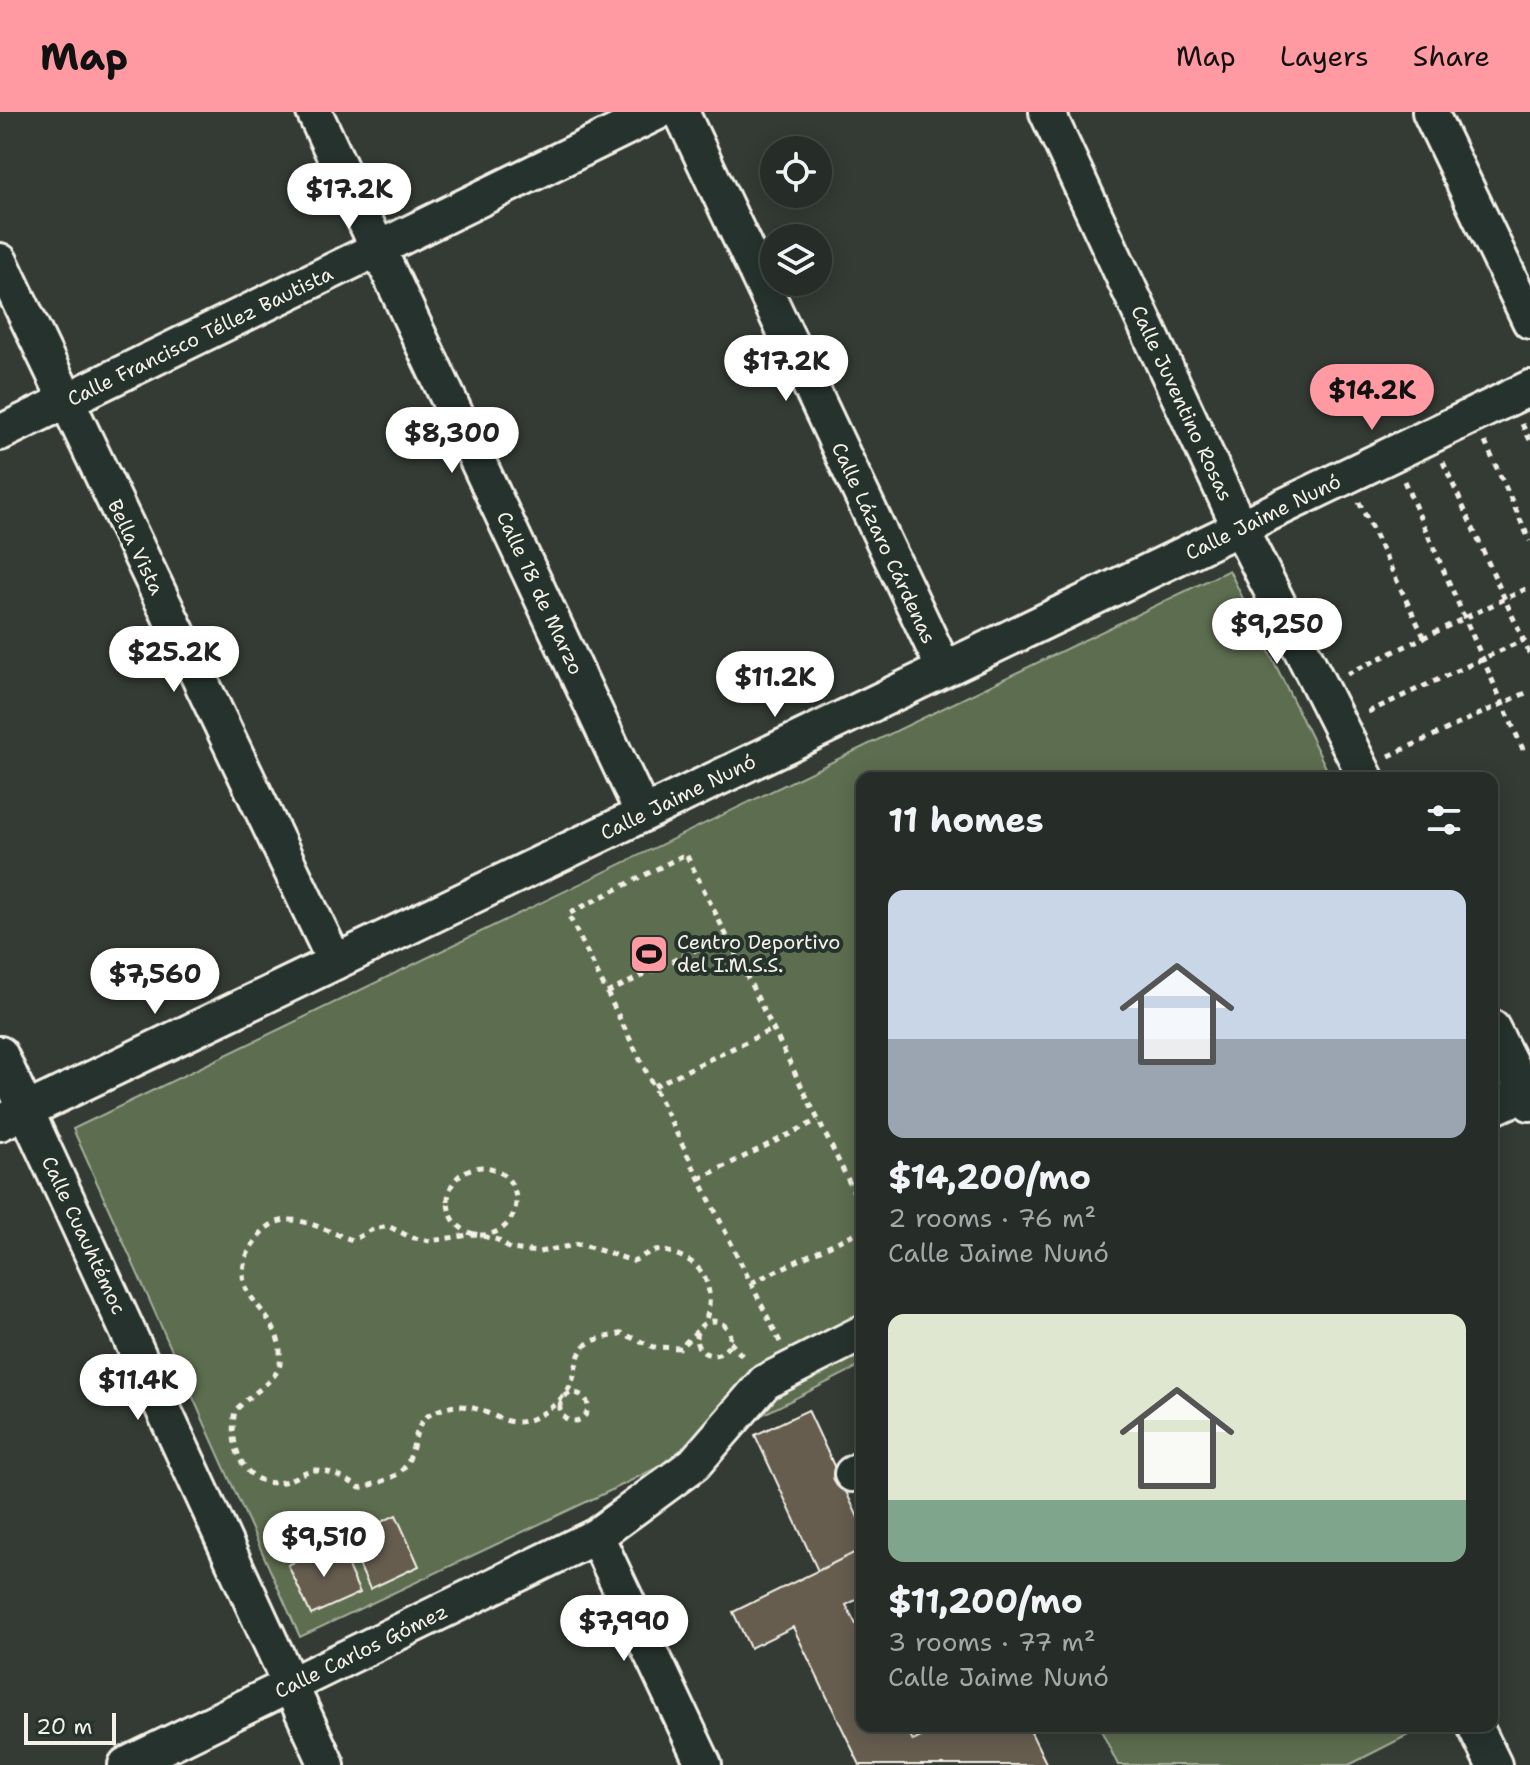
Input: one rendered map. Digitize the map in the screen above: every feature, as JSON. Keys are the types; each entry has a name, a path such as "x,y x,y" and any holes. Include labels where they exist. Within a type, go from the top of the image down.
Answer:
{"street":[{"name":"Calle 18 de Marzo","path":"314,112 643,814"},
{"name":"Calle Francisco Téllez Bautista","path":"0,433 658,112"},
{"name":"Calle Lázaro Cárdenas","path":"681,112 944,669"},
{"name":"Calle Juventino Rosas","path":"1047,112 1240,528 1363,772"},
{"path":"1430,112 1530,321"},
{"name":"Bella Vista","path":"0,261 335,962"},
{"name":"Calle Jaime Nunó","path":"14,1116 1530,388"},
{"path":"1498,1039 1528,1096 1498,1106"},
{"name":"Calle Cuauhtémoc","path":"0,1054 14,1116 327,1765"},
{"name":"Calle Carlos Gómez","path":"126,1765 596,1536 694,1464 765,1382 856,1336"},
{"path":"596,1536 704,1765"},
{"path":"1478,1732 1494,1765"}],"path":[{"path":"1473,415 1530,541"},
{"path":"1431,436 1505,599 1527,639 1530,655"},
{"path":"1392,454 1525,754"},
{"path":"1347,476 1424,637"},
{"path":"1320,687 1530,587"},
{"path":"1339,726 1527,639"},
{"path":"1368,772 1530,691"},
{"path":"793,1368 568,914 686,854 856,1196"},
{"path":"607,993 726,935"},
{"path":"654,1086 773,1029"},
{"path":"699,1179 818,1120"},
{"path":"475,1234 430,1241 410,1237 388,1226 371,1230 353,1240 306,1219 286,1218 261,1231 250,1248 243,1271 245,1292 276,1328 281,1357 279,1368 235,1411 232,1442 242,1464 252,1474 268,1481 283,1482 314,1470 345,1479 360,1488 401,1472 412,1457 421,1424 429,1414 465,1405 477,1406 512,1423 525,1421 564,1396 577,1393 585,1397 588,1410 582,1419 569,1420 561,1414 564,1396 572,1382 578,1358 587,1344 622,1333 653,1347 680,1348 705,1322 711,1306 708,1283 694,1261 674,1253 657,1250 633,1261 580,1244 539,1252 510,1249 498,1240 475,1234 456,1222 448,1200 451,1188 466,1171 488,1168 507,1178 516,1197 515,1207 512,1218 497,1232 475,1234"},
{"path":"751,1283 856,1233"},
{"path":"697,1331 697,1343 703,1352 714,1355 728,1347 730,1336 726,1326 716,1321 705,1322"}],"green space":[{"name":"Centro Deportivo del I.M.S.S.","path":"1229,570 1328,772 856,772 856,1368 618,1487 300,1637 73,1129"},
{"path":"1102,1732 1412,1733 1349,1765 1118,1765"}],"building":[{"path":"808,1410 856,1513 856,1552 818,1571 755,1435"},
{"path":"396,1515 419,1566 370,1589 347,1538"},
{"path":"337,1542 360,1593 311,1615 288,1565"},
{"path":"856,1552 856,1600 846,1605 856,1624 856,1732 909,1732 913,1741 931,1732 1031,1732 1047,1765 860,1765 793,1627 750,1648 733,1612"}],"place":[{"name":"Centro Deportivo del I.M.S.S.","path":"649,954"}]}
